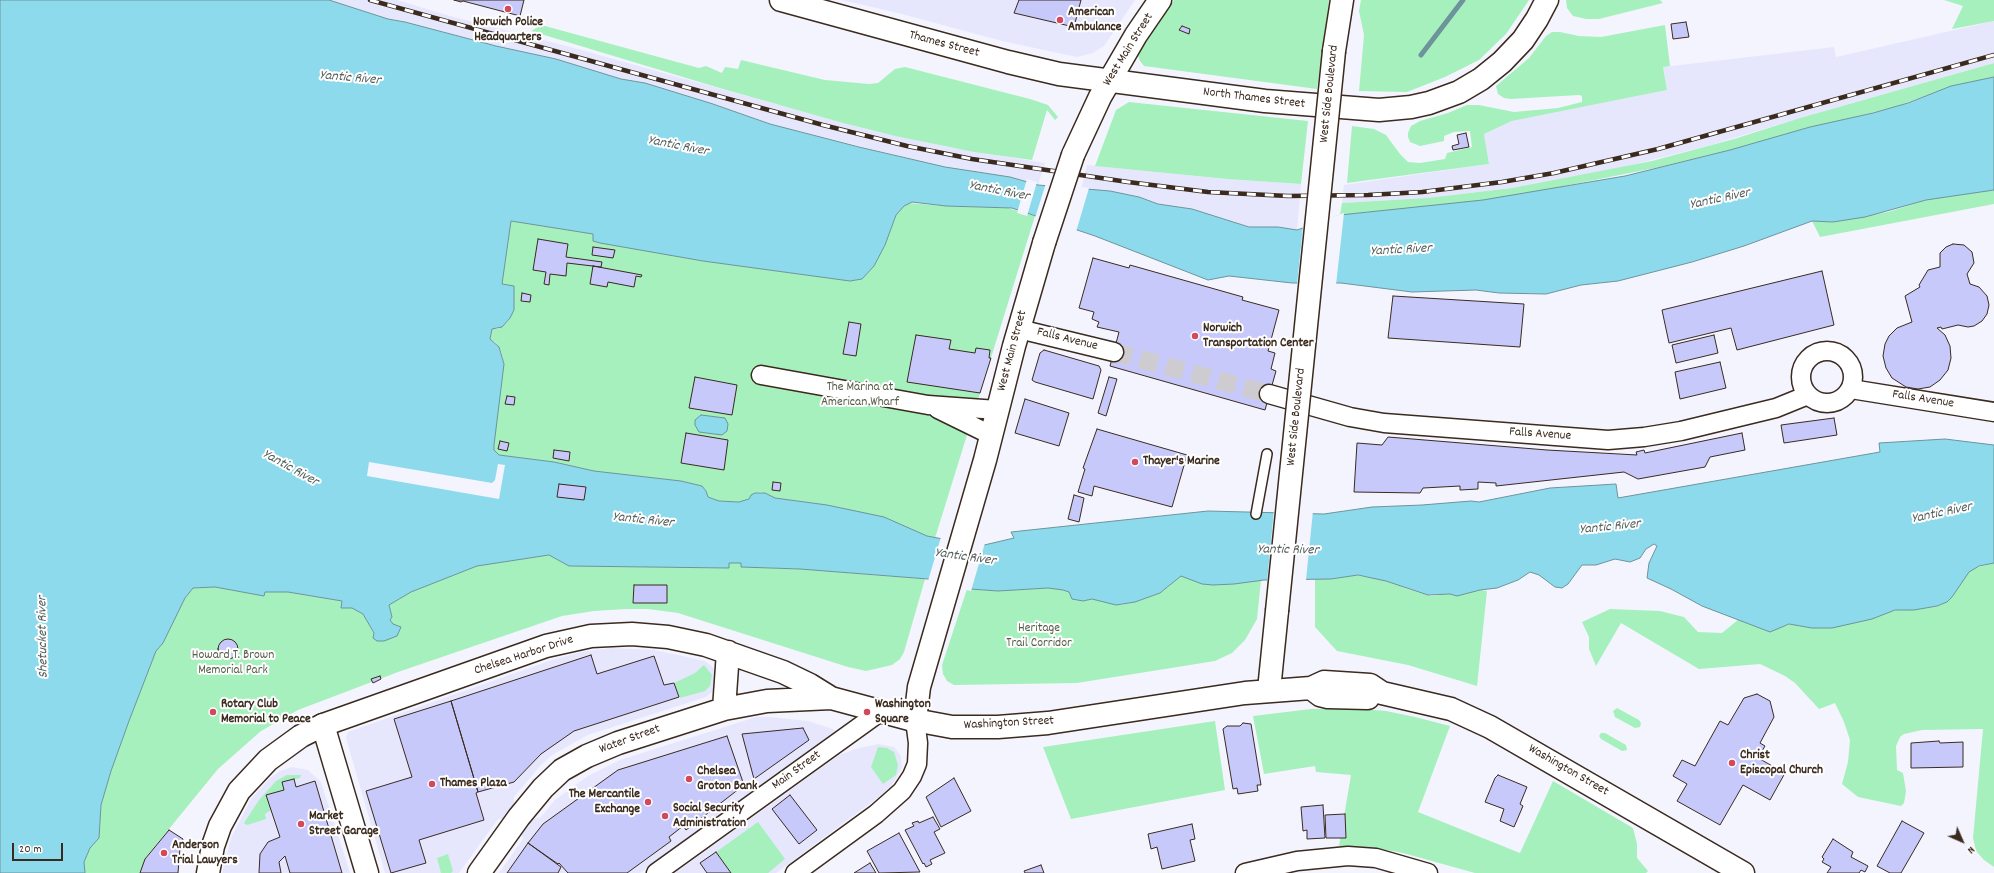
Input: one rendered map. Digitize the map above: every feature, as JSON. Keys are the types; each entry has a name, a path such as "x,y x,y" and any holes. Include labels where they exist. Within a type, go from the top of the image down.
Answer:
{"main road":[{"name":"Thames Street","path":"780,0 1029,68 1108,82"},
{"name":"West Main Street","path":"915,720 919,687 991,435 1019,328 1044,244 1073,156 1108,82 1136,35 1160,0"},
{"name":"West Side Boulevard","path":"1269,690 1334,51 1342,0"},
{"name":"North Thames Street","path":"1108,82 1346,109 1379,110 1411,107 1429,103 1452,95 1488,74 1523,40 1537,19 1547,0"},
{"name":"Chelsea Harbor Drive","path":"208,873 213,846 219,827 240,791 258,770 279,751 296,739 323,726 537,650 582,638 619,634 656,635 687,641 728,652 790,675 816,688 831,698 915,720"},
{"path":"724,709 728,652"},
{"name":"Washington Street","path":"915,720 963,727 1032,725 1269,690 1311,688 1322,682 1370,685 1382,693 1451,709 1490,727 1743,873"},
{"name":"Water Street","path":"479,873 532,800 553,778 567,767 587,756 613,744 724,709 767,701 831,698"},
{"path":"323,726 367,873"}],"street":[{"name":"Falls Avenue","path":"1019,328 1114,352"},
{"path":"1826,351 1842,355 1851,367 1853,374 1851,389 1841,400 1835,403 1820,403 1808,395 1803,388 1802,371 1811,357 1826,351"},
{"path":"761,375 928,405 997,410"},
{"name":"Falls Avenue","path":"1851,389 1994,412"},
{"name":"Falls Avenue","path":"1269,394 1370,421 1413,426 1608,440 1644,437 1680,431 1776,408 1808,395"},
{"path":"928,405 991,435"},
{"name":"Main Street","path":"656,873 880,712"},
{"path":"795,873 876,814 902,791 912,776 917,764 918,743 915,720"},
{"path":"1245,873 1296,861 1348,856 1376,858 1422,872"}],"lane":[{"path":"1256,514 1267,454"}],"shaded area":[{"path":"329,0 397,0 450,16 574,48 869,130 948,147 1045,163 1038,185 1010,177 982,174 940,166 770,124 713,104 645,83 621,79 556,59 496,46 405,22 388,19"},
{"path":"842,0 1135,0 1104,46 1093,53 1077,57 1002,41 902,14"},
{"path":"1994,21 1994,63 1707,146 1624,167 1512,188 1427,198 1342,203 1344,185 1489,164 1484,134 1512,121 1667,90 1663,67 1834,47 1836,57"},
{"path":"1087,165 1227,179 1301,184 1297,230 1278,227 1249,227 1192,209 1158,204 1139,197 1105,190 1081,190"},
{"path":"612,648 655,650 705,661 716,670 714,690 706,697 588,735 552,755 540,766 514,797 514,807 504,819 498,819 459,873 385,873 346,738 348,732 552,660 581,652"},
{"name":"The Mercantile Exchange","path":"756,717 808,721 835,731 640,873 499,873 523,839 521,832 530,820 541,817 555,800 588,776 620,760"},
{"path":"879,744 894,747 901,756 902,768 891,786 880,796 776,873 675,873 839,755 859,748"},
{"path":"292,767 308,770 321,782 350,873 222,873 231,838 251,799 270,778 280,771"}],"green space":[{"path":"1174,0 1329,0 1317,89 1144,66 1138,56 1141,48"},
{"path":"1361,0 1529,0 1506,34 1479,60 1445,77 1407,92 1359,91 1364,35 1359,11"},
{"path":"1566,0 1660,0 1663,3 1599,19 1586,19 1573,16 1567,8"},
{"path":"1944,0 1994,0 1994,21 1952,29 1963,6"},
{"path":"1665,25 1670,66 1663,67 1667,90 1512,121 1484,134 1489,164 1347,183 1352,126 1374,129 1386,135 1408,162 1420,163 1445,159 1447,153 1472,147 1470,131 1454,132 1444,136 1444,141 1420,146 1410,142 1408,133 1411,126 1420,121 1448,113 1467,105 1479,105 1514,112 1558,108 1582,102 1582,96 1579,95 1511,99 1504,98 1498,94 1496,86 1529,58 1546,36 1552,32 1579,36 1601,37"},
{"path":"540,26 545,26 699,68 706,66 722,73 725,67 738,69 741,60 825,80 869,84 878,83 895,69 905,67 1030,99 1048,105 1058,117 1055,120 1047,110 1032,160 974,152 895,136 843,123 716,87 531,31"},
{"path":"1994,63 1994,77 1951,86 1898,106 1810,127 1730,150 1660,167 1519,195 1448,205 1340,215 1342,203 1427,198 1512,188 1652,161 1734,139 1800,118"},
{"path":"1129,102 1308,121 1301,184 1227,179 1095,166 1116,110"},
{"path":"1994,190 1994,204 1820,237 1812,221 1833,222 1888,212 1926,200"},
{"name":"The Marina at American Wharf","path":"909,203 1008,208 1035,216 935,538 917,533 888,519 827,505 775,498 761,492 755,493 749,499 739,502 719,501 708,497 702,486 681,481 594,471 554,462 499,455 495,453 495,432 504,364 501,351 496,343 490,339 492,329 498,329 508,321 514,310 514,287 502,284 511,221 594,234 593,241 597,242 703,261 850,281 862,279 874,266 885,245 896,215 901,208"},
{"name":"Howard T. Brown Memorial Park","path":"549,555 569,566 728,568 729,563 741,563 741,567 800,569 925,579 904,652 900,659 892,665 866,671 848,667 678,613 648,609 626,609 594,611 562,616 398,672 298,710 261,731 218,769 146,857 140,873 85,873 84,862 90,848 99,837 101,805 111,771 129,721 156,651 163,643 185,598 193,588 215,587 264,596 265,592 288,592 342,601 341,608 352,607 363,614 374,634 401,627 393,624 390,620 392,617 389,605 411,592 477,566"},
{"path":"1994,563 1994,867 1984,860 1976,851 1973,838 1983,729 1922,730 1904,734 1900,737 1896,746 1897,770 1903,773 1906,791 1904,803 1901,806 1858,797 1842,784 1848,762 1850,740 1844,722 1835,703 1819,709 1795,683 1785,676 1760,664 1699,669 1621,623 1596,666 1589,649 1589,637 1582,622 1610,609 1660,611 1684,617 1698,632 1722,633 1739,619 1767,631 1792,624 1812,628 1824,627 1863,620 1900,609 1913,610 1937,606 1947,602 1952,597 1968,572 1975,568"},
{"path":"1352,575 1383,579 1431,596 1450,594 1459,595 1480,590 1487,591 1477,686 1408,665 1337,651 1315,627 1315,578 1331,579"},
{"name":"Heritage Trail Corridor","path":"1181,576 1205,584 1234,584 1261,580 1257,619 1245,640 1232,653 1215,661 1077,683 954,685 947,681 943,674 942,665 967,589 998,591 1048,588 1069,592 1071,597 1083,601 1092,599 1119,605 1135,602 1160,593"},
{"path":"704,665 712,675 710,686 705,691 680,698 674,683 695,673"},
{"path":"1617,708 1639,720 1641,723 1640,727 1635,728 1615,717 1613,711"},
{"path":"1311,709 1363,709 1386,711 1450,726 1418,812 1520,853 1553,781 1633,828 1637,844 1637,858 1648,871 1646,873 1475,873 1403,853 1370,847 1339,846 1351,775 1316,772 1315,766 1264,774 1253,716"},
{"path":"1215,721 1225,790 1071,819 1043,747"},
{"path":"1601,733 1605,733 1626,745 1627,750 1622,751 1601,739 1599,736"},
{"path":"878,747 887,748 894,752 898,765 896,775 883,784 871,767"},
{"path":"287,775 301,775 300,778 282,782 284,790 266,795 271,810 265,814 266,819 247,825 244,823 259,800 276,781"},
{"path":"758,822 785,859 768,873 731,873 716,852"},
{"path":"448,854 453,871 451,873 441,873 437,858"}],"water":[{"path":"0,0 329,0 388,19 405,22 496,46 556,59 621,79 645,83 713,104 770,124 859,147 945,167 1010,177 1038,185 1110,191 1139,197 1158,204 1192,209 1249,227 1278,227 1297,230 1340,215 1483,200 1625,176 1730,150 1810,127 1873,113 1908,103 1951,86 1994,77 1994,190 1926,200 1865,217 1833,222 1812,221 1744,246 1692,262 1618,281 1581,285 1546,294 1499,293 1476,290 1412,292 1341,283 1292,283 1229,276 1208,280 1095,236 1012,208 946,206 912,202 904,206 896,215 885,245 874,266 862,279 850,281 703,261 600,243 593,241 593,234 511,221 502,284 514,286 514,310 510,318 502,327 492,329 490,339 499,347 504,364 494,445 494,450 499,455 554,462 594,471 681,481 702,486 708,497 719,501 739,502 749,499 751,495 755,493 765,493 775,498 827,505 884,517 927,536 980,546 1014,538 1011,532 1208,511 1324,514 1372,507 1471,501 1479,502 1550,488 1616,484 1618,498 1880,452 1879,443 1945,439 1994,445 1994,563 1979,566 1969,572 1952,597 1947,602 1937,606 1914,610 1895,610 1872,619 1832,628 1812,628 1789,624 1770,632 1702,606 1647,578 1649,563 1657,546 1654,544 1646,549 1640,558 1630,562 1615,559 1596,565 1582,565 1568,584 1562,588 1555,587 1539,575 1530,572 1518,580 1497,588 1480,590 1457,596 1450,594 1428,595 1386,581 1358,575 1331,579 1264,580 1213,585 1202,584 1181,576 1160,593 1135,602 1116,605 1092,599 1083,601 1072,599 1069,592 1048,588 998,591 970,589 928,579 800,569 741,567 741,563 729,563 729,568 569,566 549,555 477,566 411,592 389,605 392,617 390,620 393,624 401,627 397,636 384,641 377,641 373,638 374,633 363,614 352,608 341,608 342,601 288,592 265,592 264,596 215,587 193,588 185,598 163,643 156,651 129,721 111,771 101,805 99,838 90,848 84,862 85,873 0,873"},
{"path":"701,415 725,418 728,424 727,431 722,435 699,432 695,425 695,420"}],"pier":[{"path":"1027,179 1037,182 1027,216 1017,213"},
{"path":"1046,183 1089,188 1076,232 1035,218"},
{"path":"1344,213 1336,285 1297,285 1303,226"},
{"path":"369,462 492,483 495,480 498,464 505,465 499,499 367,476"},
{"path":"1274,510 1313,511 1306,580 1267,582"},
{"path":"941,537 980,544 985,543 971,591 928,581"}],"building":[{"name":"Norwich Police Headquarters","path":"454,0 524,0 520,16"},
{"name":"American Ambulance","path":"1019,0 1081,0 1074,27 1014,13"},
{"path":"1686,22 1689,37 1673,39 1671,24"},
{"path":"1182,26 1190,29 1189,34 1179,30"},
{"path":"1466,133 1469,147 1453,150 1452,146 1459,144 1457,135"},
{"path":"538,239 568,244 566,257 602,262 601,267 567,263 566,276 550,274 549,285 544,284 546,272 533,270"},
{"path":"1953,244 1964,245 1972,252 1974,263 1967,274 1970,284 1979,287 1987,296 1989,305 1987,314 1982,321 1974,326 1968,327 1958,325 1942,329 1941,327 1937,328 1945,335 1950,346 1951,358 1948,370 1940,380 1930,387 1918,389 1906,387 1892,378 1886,368 1883,356 1885,344 1889,336 1897,328 1912,322 1905,296 1920,287 1919,285 1928,270 1940,267 1940,253 1946,247"},
{"path":"593,247 615,250 613,258 592,255"},
{"name":"Norwich Transportation Center","path":"1093,258 1129,268 1130,265 1243,297 1242,300 1279,310 1268,351 1275,353 1271,369 1276,371 1265,410 1110,366 1119,332 1097,327 1099,322 1092,319 1094,312 1079,308"},
{"path":"593,266 642,275 641,277 636,276 634,287 608,282 607,287 590,284"},
{"path":"1822,271 1834,325 1737,350 1731,328 1669,343 1662,310"},
{"path":"522,293 531,295 530,302 521,301"},
{"path":"1393,296 1524,304 1520,347 1388,338"},
{"path":"849,322 861,324 856,356 843,354"},
{"path":"916,335 951,340 949,349 975,353 976,348 990,350 989,358 991,358 980,393 907,382"},
{"path":"1714,335 1718,353 1676,363 1672,345"},
{"path":"1044,350 1099,366 1101,370 1093,399 1032,380 1040,353"},
{"path":"1720,362 1726,388 1680,399 1675,372"},
{"path":"695,377 737,385 732,415 689,408"},
{"path":"1109,377 1117,379 1106,416 1098,413"},
{"path":"507,396 515,397 514,405 505,404"},
{"path":"1025,399 1069,413 1059,446 1015,433"},
{"path":"1834,418 1837,435 1784,443 1781,425"},
{"name":"Thayer's Marine","path":"1097,429 1187,455 1172,507 1094,486 1092,496 1078,492 1085,469 1083,468"},
{"path":"686,433 728,440 724,470 681,463"},
{"path":"1742,433 1745,450 1710,457 1705,467 1638,479 1624,472 1496,486 1496,483 1478,482 1478,489 1460,490 1460,486 1423,488 1420,493 1354,492 1357,443 1382,445 1388,437 1547,450 1637,455 1636,452 1644,450 1645,453"},
{"path":"500,441 509,443 507,451 498,449"},
{"path":"554,450 570,452 569,461 553,458"},
{"path":"773,482 781,483 780,491 772,490"},
{"path":"559,484 586,487 584,500 557,497"},
{"path":"1074,495 1084,498 1079,522 1068,519"},
{"path":"634,585 667,585 667,603 633,603"},
{"path":"224,639 232,639 238,645 238,653 232,659 224,659 218,653 218,645"},
{"path":"591,655 597,674 654,656 664,685 674,683 679,697 574,731 541,754 514,782 478,792 451,701"},
{"path":"380,676 381,679 373,683 371,679"},
{"name":"Christ Episcopal Church","path":"1757,694 1770,701 1774,717 1760,743 1765,746 1758,758 1785,773 1770,800 1743,785 1720,825 1677,801 1687,784 1673,776 1682,760 1695,766 1720,721 1728,725 1744,698"},
{"name":"Thames Plaza","path":"451,701 478,792 476,793 484,820 419,840 426,863 391,873 366,791 412,777 394,719"},
{"path":"1243,723 1251,724 1261,785 1257,785 1258,791 1238,794 1237,788 1233,789 1223,729 1227,726 1240,726"},
{"path":"803,728 809,740 754,779 742,734"},
{"name":"The Mercantile Exchange","path":"727,736 744,785 686,830 683,826 669,837 671,841 627,873 568,873 559,863 558,864 528,843 543,824 618,770"},
{"path":"1939,741 1940,743 1963,742 1963,767 1911,768 1911,743"},
{"path":"1498,775 1527,787 1520,804 1523,806 1514,827 1500,821 1504,809 1485,802 1495,778"},
{"path":"954,778 971,811 941,827 926,797"},
{"name":"Market Street Garage","path":"294,779 296,787 315,781 342,873 290,873 285,856 279,862 281,873 259,873 260,854 268,842 280,837 266,795 284,790 282,782"},
{"path":"790,795 817,830 799,844 772,809"},
{"path":"1323,805 1325,838 1307,839 1307,830 1303,831 1301,807"},
{"path":"1345,814 1346,838 1326,838 1325,815"},
{"path":"933,817 940,829 934,832 945,853 930,860 932,864 926,867 905,830 914,826 912,823 918,821 919,823"},
{"path":"1902,821 1924,833 1901,873 1890,873 1877,866"},
{"path":"1192,824 1195,839 1190,840 1195,861 1162,869 1157,847 1151,849 1148,834"},
{"name":"Anderson Trial Lawyers","path":"169,830 183,839 180,848 178,873 140,873 145,859"},
{"path":"899,833 920,872 879,873 867,851"},
{"path":"1833,839 1853,852 1851,857 1868,866 1865,872 1861,870 1859,873 1827,873 1831,867 1822,862 1824,859 1822,857"},
{"path":"528,843 561,867 558,873 507,873"},
{"path":"716,852 731,873 707,873 700,863"},
{"path":"870,863 876,873 854,873"},
{"path":"1041,865 1044,873 1025,873 1024,871"}],"waterway":[{"path":"1421,55 1463,0"}],"tunnel":[{"path":"1114,352 1269,394"}],"railway":[{"path":"370,0 823,125 907,146 972,159 1128,182 1208,192 1288,196 1368,195 1422,192 1502,182 1554,173 1658,149 1994,55"}],"place":[{"name":"Norwich Police Headquarters","path":"508,9"},
{"name":"American Ambulance","path":"1060,20"},
{"name":"Norwich Transportation Center","path":"1195,336"},
{"name":"Thayer's Marine","path":"1135,462"},
{"name":"Rotary Club Memorial to Peace","path":"213,712"},
{"name":"Washington Square","path":"867,712"},
{"name":"Christ Episcopal Church","path":"1732,763"},
{"name":"Chelsea Groton Bank","path":"689,779"},
{"name":"Thames Plaza","path":"432,784"},
{"name":"The Mercantile Exchange","path":"648,802"},
{"name":"Social Security Administration","path":"665,816"},
{"name":"Market Street Garage","path":"301,824"},
{"name":"Anderson Trial Lawyers","path":"164,853"}],"water label":[{"name":"Yantic River","path":"350,79"},
{"name":"Yantic River","path":"678,147"},
{"name":"Yantic River","path":"999,192"},
{"name":"Yantic River","path":"1720,200"},
{"name":"Yantic River","path":"1401,251"},
{"name":"Yantic River","path":"290,469"},
{"name":"Yantic River","path":"1942,514"},
{"name":"Yantic River","path":"643,521"},
{"name":"Yantic River","path":"1610,528"},
{"name":"Yantic River","path":"1288,551"},
{"name":"Yantic River","path":"965,558"},
{"name":"Shetucket River","path":"44,637"}]}
